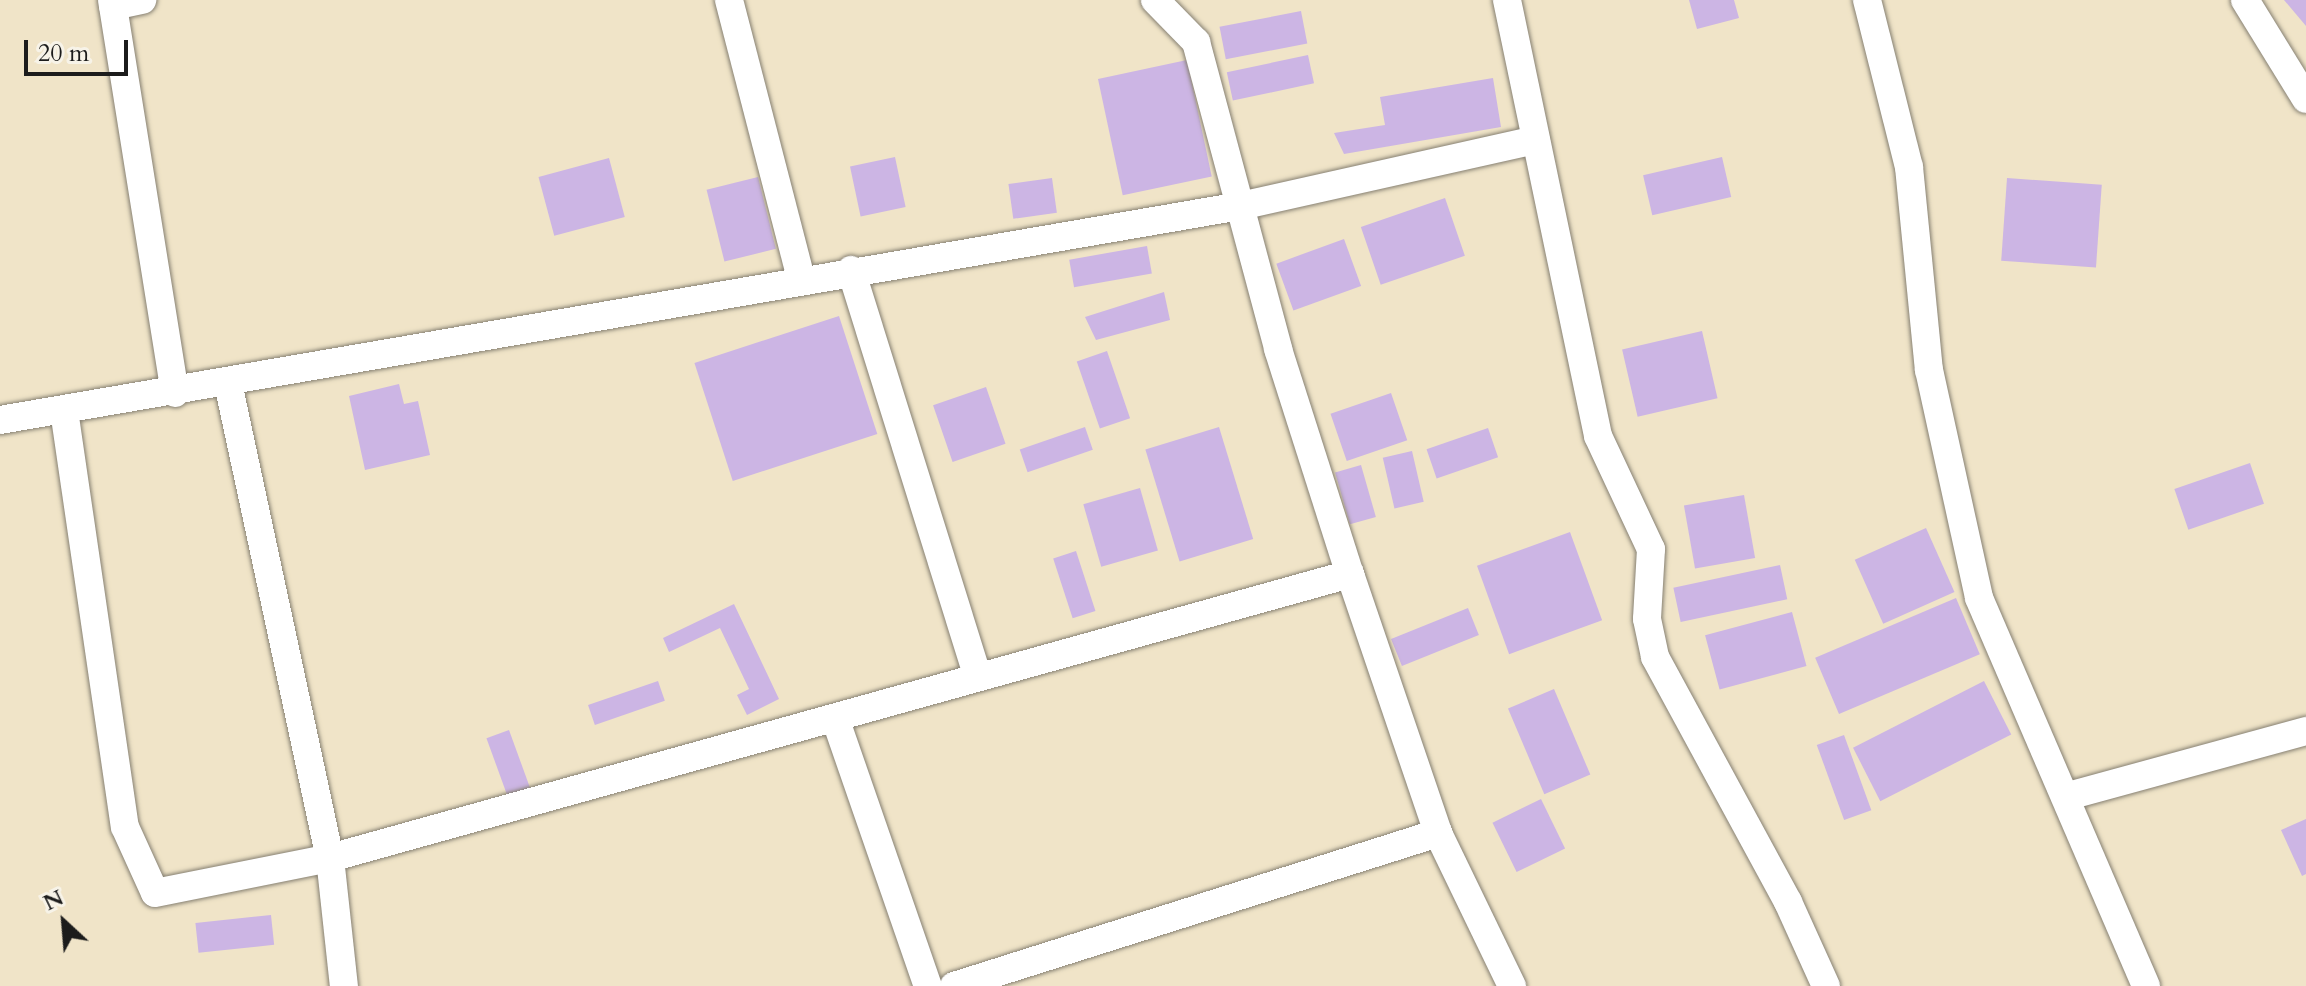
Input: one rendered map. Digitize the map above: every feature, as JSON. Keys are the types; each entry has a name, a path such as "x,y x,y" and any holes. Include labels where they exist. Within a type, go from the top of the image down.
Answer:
{"street":[{"path":"142,0 112,3 175,393"},
{"path":"729,0 801,279"},
{"path":"1155,0 1196,42 1278,349 1350,574 1438,833 1512,986"},
{"path":"1507,0 1598,436 1651,549 1647,619 1655,657 1788,902 1826,986"},
{"path":"1867,0 1909,167 1929,370 1979,598 2068,796 2146,986"},
{"path":"2245,0 2306,99"},
{"path":"0,420 175,393 851,270 1240,206 1536,140"},
{"path":"851,270 978,677"},
{"path":"228,383 330,858 344,986"},
{"path":"64,410 125,827 155,893 330,858 1350,574"},
{"path":"835,718 928,986"},
{"path":"2068,796 2306,731"},
{"path":"954,986 1438,833"}],"building":[{"path":"1689,0 1734,0 1739,18 1697,29"},
{"path":"2284,0 2306,0 2306,26"},
{"path":"1301,11 1307,43 1226,59 1220,27"},
{"path":"1308,55 1314,83 1233,101 1227,72"},
{"path":"1187,60 1212,176 1123,195 1098,79"},
{"path":"1493,78 1501,127 1344,154 1334,133 1385,125 1380,97"},
{"path":"895,157 906,207 861,216 850,167"},
{"path":"1722,157 1731,197 1652,215 1643,175"},
{"path":"609,158 625,217 554,236 538,177"},
{"path":"758,177 776,249 724,262 707,190"},
{"path":"1052,178 1057,213 1013,219 1008,184"},
{"path":"2007,178 2102,185 2096,267 2001,261"},
{"path":"1445,198 1465,256 1381,285 1361,227"},
{"path":"1344,239 1361,286 1293,311 1276,264"},
{"path":"1147,246 1152,274 1074,287 1069,260"},
{"path":"1164,292 1170,320 1096,340 1085,317"},
{"path":"839,316 877,434 733,481 694,363"},
{"path":"1702,331 1718,398 1638,417 1622,349"},
{"path":"1107,351 1130,418 1100,429 1077,361"},
{"path":"399,384 404,404 418,401 430,455 365,470 349,396"},
{"path":"986,387 1006,444 953,462 933,405"},
{"path":"1391,393 1407,440 1347,461 1330,414"},
{"path":"1085,427 1093,450 1028,472 1020,449"},
{"path":"1219,427 1253,539 1180,561 1145,450"},
{"path":"1488,428 1498,457 1437,478 1427,449"},
{"path":"1412,451 1424,502 1394,508 1383,458"},
{"path":"2250,463 2264,504 2188,530 2174,489"},
{"path":"1361,465 1376,517 1350,524 1335,472"},
{"path":"1140,488 1158,550 1101,567 1083,504"},
{"path":"1744,495 1755,558 1695,569 1684,506"},
{"path":"1926,528 1954,592 1883,624 1855,560"},
{"path":"1570,532 1602,620 1509,654 1477,566"},
{"path":"1076,551 1095,611 1073,618 1053,558"},
{"path":"1780,565 1787,599 1681,622 1673,588"},
{"path":"1956,598 1980,654 1839,714 1815,658"},
{"path":"734,604 779,699 747,715 737,695 749,689 720,628 669,652 663,638"},
{"path":"1468,608 1479,635 1402,666 1391,639"},
{"path":"1792,612 1806,666 1720,689 1705,635"},
{"path":"658,681 665,701 595,725 588,705"},
{"path":"1984,681 2011,734 1880,801 1853,748"},
{"path":"1554,689 1590,775 1544,794 1508,709"},
{"path":"509,730 532,793 509,801 486,738"},
{"path":"1844,735 1871,810 1844,820 1817,745"},
{"path":"1541,799 1565,848 1517,872 1492,823"},
{"path":"2306,819 2306,874 2302,876 2281,830"},
{"path":"271,915 274,945 199,953 195,923"}]}
